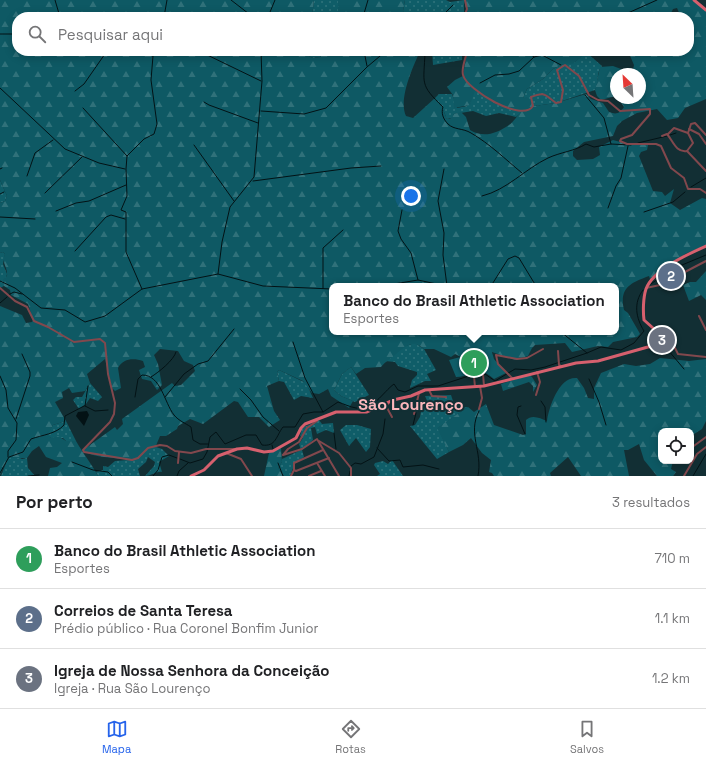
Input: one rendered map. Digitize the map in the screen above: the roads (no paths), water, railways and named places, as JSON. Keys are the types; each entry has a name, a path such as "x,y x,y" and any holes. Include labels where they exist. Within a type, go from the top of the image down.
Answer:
{"main road":[{"path":"694,0 706,10"},
{"path":"191,476 204,470 216,458 237,449 247,448 264,452 273,451 296,438 303,426 338,412 360,413 371,411 393,400 411,396 419,392 482,386 537,372 598,360 642,349 655,344 661,340 662,336 644,320 646,288 656,276 673,262 706,246"}],"street":[{"path":"465,0 467,9 466,12"},
{"path":"466,56 463,73 468,84 507,108 520,111 529,109 533,106 531,97 540,94 547,95 556,103 560,102 563,90 557,70 561,66 566,65 579,76 587,92 594,99 608,101 620,111 650,109 650,114 632,135 621,138 622,142 627,144 656,144 662,147 670,166 683,176 688,189 700,190 706,194"},
{"path":"687,151 693,143 688,133 691,124 696,124 706,135"},
{"path":"662,136 668,134 674,128 688,133"},
{"path":"689,129 699,134 706,144"},
{"path":"668,134 677,148 682,151 687,151 706,171"},
{"path":"646,288 657,287 706,261"},
{"path":"0,288 15,301 27,307 34,322 48,327 68,340 78,342 102,340 106,347 106,361 115,403 114,414 110,422 83,451 132,460 138,458 148,448 165,445 175,451 191,453 206,450 237,449"},
{"path":"699,316 706,330"},
{"path":"662,336 670,338 678,354 706,357"},
{"path":"512,378 498,364 496,355 517,359 527,358 543,349"},
{"path":"558,351 560,366 573,364"},
{"path":"536,395 540,382 537,372"},
{"path":"479,409 482,398 483,374"},
{"path":"474,376 475,387"},
{"path":"429,390 432,396 446,397"},
{"path":"414,414 419,392"},
{"path":"392,417 386,406 393,400"},
{"path":"373,403 379,406"},
{"path":"319,419 307,428 299,442 288,449 283,455 286,456 302,449 314,440 319,441 339,453 351,468 351,476"},
{"path":"694,446 706,437"},
{"path":"319,441 339,476"},
{"path":"684,476 697,454 706,447"},
{"path":"291,476 294,470 294,462 324,450"},
{"path":"178,463 179,452"},
{"path":"226,453 241,459 252,476"},
{"path":"294,470 329,458"},
{"path":"317,463 325,476"},
{"path":"309,476 321,471"}],"waterway":[{"path":"55,0 59,12"},
{"path":"165,12 167,0"},
{"path":"231,0 247,12"},
{"path":"270,12 275,0"},
{"path":"364,12 368,0"},
{"path":"630,12 657,0"},
{"path":"446,12 453,5"},
{"path":"0,34 12,34"},
{"path":"75,91 84,84 104,56"},
{"path":"142,289 126,252 126,212 121,210 127,196 127,156 144,139 154,134 157,124 151,80 153,56"},
{"path":"209,56 261,81"},
{"path":"218,274 222,242 230,207 254,177 262,81 261,56"},
{"path":"365,56 367,66"},
{"path":"261,111 304,114 326,108 380,56"},
{"path":"425,56 424,77 426,88 443,107 442,114 446,122 450,126 468,131 478,137 522,173"},
{"path":"480,83 495,75 509,74 519,71 534,57 538,56"},
{"path":"544,56 561,65"},
{"path":"0,88 65,149 99,163 125,169"},
{"path":"585,95 604,118 611,144"},
{"path":"204,102 258,123"},
{"path":"83,108 127,156"},
{"path":"670,135 676,133"},
{"path":"638,143 667,136"},
{"path":"27,176 35,153 53,140"},
{"path":"482,196 500,189 548,158 586,144 594,147 611,144 631,145"},
{"path":"194,145 234,201"},
{"path":"608,208 616,186 621,178 628,146"},
{"path":"45,193 82,157"},
{"path":"253,181 351,168 381,166"},
{"path":"444,169 438,201 444,233 443,255 447,283"},
{"path":"691,187 706,178"},
{"path":"56,211 76,203 89,201 126,185"},
{"path":"0,194 4,192"},
{"path":"644,212 673,202 685,192"},
{"path":"402,210 398,231 401,239 411,253 418,280"},
{"path":"75,251 106,217 111,215 125,219"},
{"path":"0,217 35,219"},
{"path":"323,288 323,248 343,230"},
{"path":"651,284 670,270 706,255"},
{"path":"493,283 508,259 515,256 519,258 534,283"},
{"path":"0,281 15,288 41,308 65,310 85,322 105,316 142,289 218,274 263,286 329,289"},
{"path":"400,283 418,280 432,283"},
{"path":"180,459 190,463 203,459 207,452 210,437 216,432 225,444 246,435 256,435 262,445 273,443 283,427 295,427 303,414 323,412 338,402 356,408 367,407 394,384 398,390 405,392 418,386 438,386 478,373 485,374 495,381 515,369 531,370 545,367 601,347 621,350 634,343 644,331 639,321 637,310 638,300 643,290"},
{"path":"8,295 14,292 22,294"},
{"path":"0,303 7,297"},
{"path":"165,397 184,374 198,364 208,361 234,329"},
{"path":"565,335 587,353"},
{"path":"293,342 305,378 323,412"},
{"path":"668,350 684,369"},
{"path":"151,377 162,369 176,352"},
{"path":"16,419 30,376 30,372 22,354"},
{"path":"135,397 138,379 142,375 154,379 174,415 191,427 193,440 200,444 208,444"},
{"path":"0,376 6,390 8,408 17,423 16,440 8,451 8,457"},
{"path":"589,379 599,402 606,425"},
{"path":"85,406 88,386"},
{"path":"240,389 251,400 263,417 279,431"},
{"path":"541,401 545,407 546,422"},
{"path":"0,473 9,457 23,452 31,439 49,434 61,428 64,425 65,416 84,406"},
{"path":"85,406 95,411 108,410"},
{"path":"521,406 518,407 517,415 525,434"},
{"path":"478,476 479,459 474,427 479,411"},
{"path":"413,425 416,413"},
{"path":"351,466 355,463 361,464 374,457 383,434 385,419"},
{"path":"334,433 336,449"},
{"path":"272,445 273,449"},
{"path":"377,448 389,461 400,460 403,467 423,465 439,469"},
{"path":"693,476 706,454"},
{"path":"153,476 158,470 162,457 169,455 177,458"},
{"path":"72,462 93,470 108,472 112,476"},
{"path":"177,476 179,471 188,463"},
{"path":"278,463 283,476"},
{"path":"349,476 350,471"},
{"path":"28,476 39,475"}],"place":[{"name":"Correios de Santa Teresa","path":"671,276"},
{"name":"Igreja de Nossa Senhora da Conceição","path":"662,340"},
{"name":"Banco do Brasil Athletic Association","path":"474,363"}],"district":[{"name":"São Lourenço","path":"411,404"}]}
